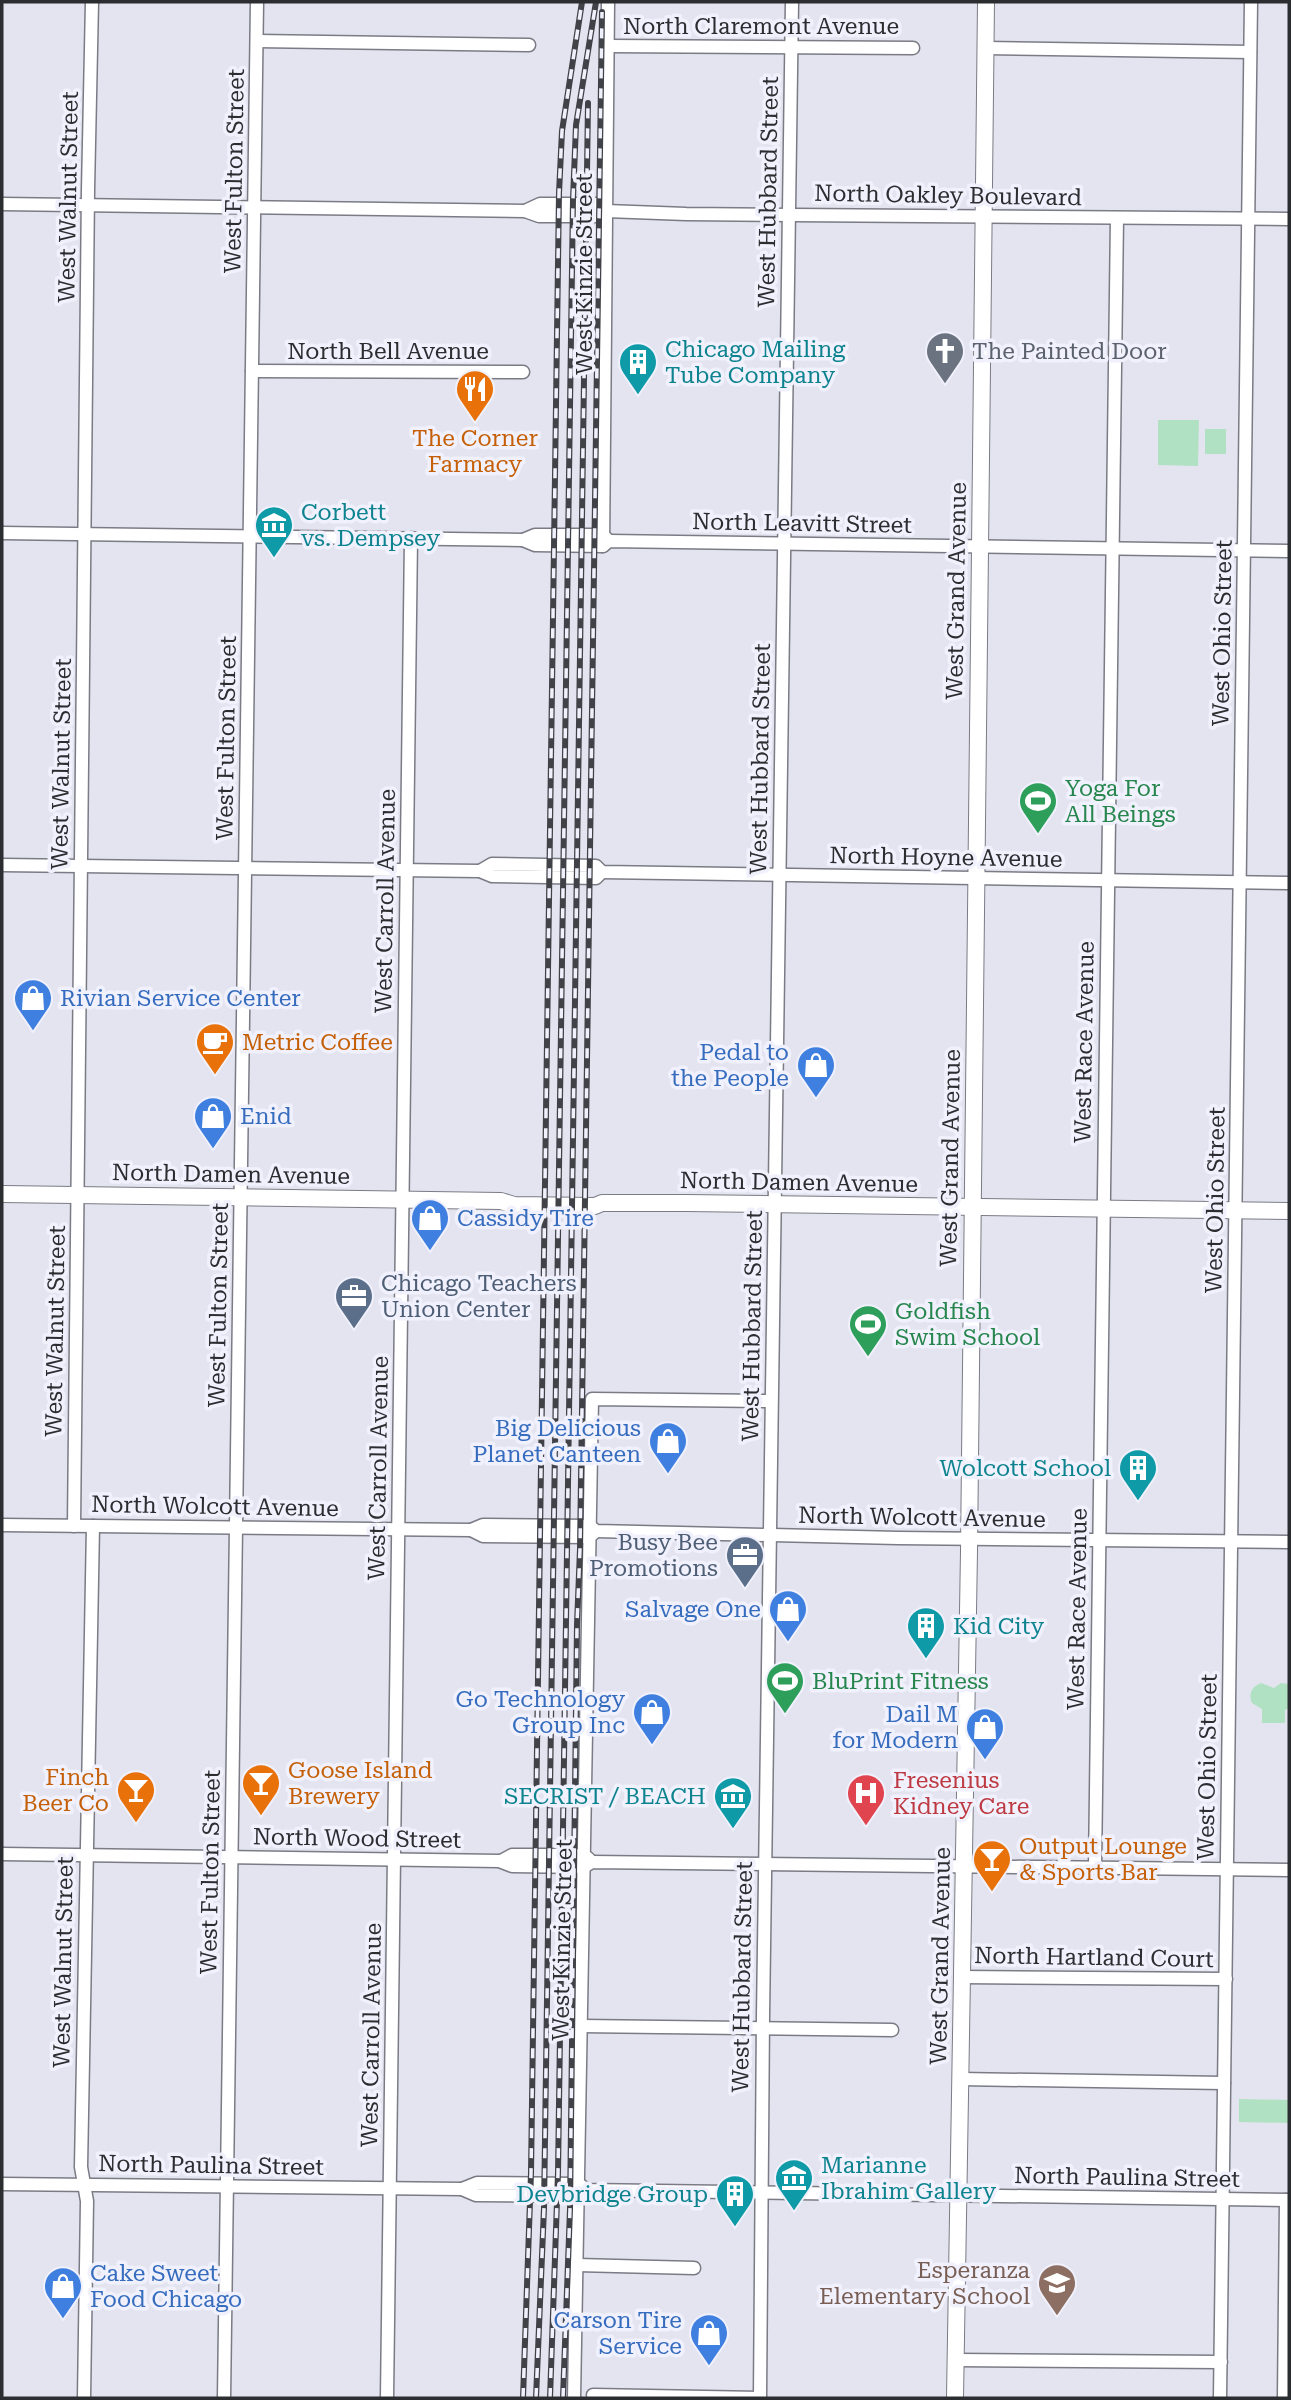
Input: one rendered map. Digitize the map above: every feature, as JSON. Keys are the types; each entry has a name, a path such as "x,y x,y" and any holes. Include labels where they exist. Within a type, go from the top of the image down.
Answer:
{"main road":[{"name":"West Grand Avenue","path":"955,2398 969,1539 986,2"},
{"name":"North Damen Avenue","path":"2,1194 501,1201 514,1205 595,1206 602,1203 1289,1211"}],"street":[{"name":"West Walnut Street","path":"74,1526 92,2"},
{"name":"West Fulton Street","path":"224,2398 257,2"},
{"name":"West Kinzie Street","path":"605,541 608,2"},
{"name":"West Hubbard Street","path":"760,2398 762,2029 792,2"},
{"name":"West Ohio Street","path":"1220,2398 1251,2"},
{"path":"257,41 529,45"},
{"name":"North Claremont Avenue","path":"608,46 913,48"},
{"path":"985,48 1250,52"},
{"name":"North Oakley Boulevard","path":"2,204 525,211 539,216 600,216 606,211 1289,219"},
{"name":"West Race Avenue","path":"1095,1867 1117,218"},
{"name":"North Bell Avenue","path":"252,371 523,372"},
{"name":"North Leavitt Street","path":"2,533 523,540 535,545 605,541 1289,551"},
{"name":"West Carroll Avenue","path":"387,2398 411,538"},
{"name":"North Hoyne Avenue","path":"2,865 480,871 492,864 596,866 602,872 1289,883"},
{"name":"West Kinzie Street","path":"573,2398 581,2190 581,2026 587,1861 592,1399 771,1401"},
{"name":"North Wolcott Avenue","path":"2,1525 471,1530 483,1536 592,1531 1289,1542"},
{"name":"West Walnut Street","path":"84,2398 87,2201 81,2167 93,1526"},
{"name":"North Wood Street","path":"2,1854 501,1861 512,1855 587,1861 1289,1870"},
{"name":"North Hartland Court","path":"962,1977 1226,1979"},
{"path":"581,2026 892,2031"},
{"path":"960,2079 1224,2083"},
{"name":"North Paulina Street","path":"2,2184 462,2189 477,2183 581,2190 1288,2200"},
{"path":"1284,2398 1288,2200"},
{"path":"577,2265 694,2267"},
{"path":"956,2360 1221,2362"},
{"path":"593,2395 760,2398"}],"green space":[{"path":"1158,420 1199,420 1198,466 1158,465"},
{"path":"1205,429 1226,429 1226,454 1205,454"},
{"path":"1261,1683 1274,1688 1281,1683 1289,1684 1289,1708 1285,1710 1285,1723 1262,1723 1262,1709 1252,1703 1250,1696 1253,1688"},
{"path":"1239,2099 1289,2100 1289,2123 1239,2122"}],"railway":[{"path":"523,2398 531,2173 559,193 562,131 582,2"},
{"path":"536,2398 544,2208 573,199 576,125 596,2"},
{"path":"563,2398 570,2209 602,12"},
{"path":"550,2398 558,2173 588,103"}],"place":[{"name":"The Painted Door","path":"945,385"},
{"name":"Chicago Mailing Tube Company","path":"638,396"},
{"name":"The Corner Farmacy","path":"475,423"},
{"name":"Corbett vs. Dempsey","path":"274,559"},
{"name":"Yoga For All Beings","path":"1038,835"},
{"name":"Rivian Service Center","path":"33,1032"},
{"name":"Metric Coffee","path":"215,1076"},
{"name":"Pedal to the People","path":"816,1099"},
{"name":"Enid","path":"213,1150"},
{"name":"Cassidy Tire","path":"430,1252"},
{"name":"Chicago Teachers Union Center","path":"354,1330"},
{"name":"Goldfish Swim School","path":"868,1358"},
{"name":"Big Delicious Planet Canteen","path":"668,1475"},
{"name":"Wolcott School","path":"1138,1502"},
{"name":"Busy Bee Promotions","path":"745,1589"},
{"name":"Salvage One","path":"788,1643"},
{"name":"Kid City","path":"926,1660"},
{"name":"BluPrint Fitness","path":"785,1715"},
{"name":"Go Technology Group Inc","path":"652,1746"},
{"name":"Dail M for Modern","path":"985,1761"},
{"name":"Goose Island Brewery","path":"261,1817"},
{"name":"Finch Beer Co","path":"136,1824"},
{"name":"Fresenius Kidney Care","path":"866,1827"},
{"name":"SECRIST / BEACH","path":"733,1830"},
{"name":"Output Lounge & Sports Bar","path":"992,1893"},
{"name":"Marianne Ibrahim Gallery","path":"794,2212"},
{"name":"Devbridge Group","path":"735,2228"},
{"name":"Esperanza Elementary School","path":"1057,2317"},
{"name":"Cake Sweet Food Chicago","path":"63,2320"},
{"name":"Carson Tire Service","path":"709,2367"}]}
